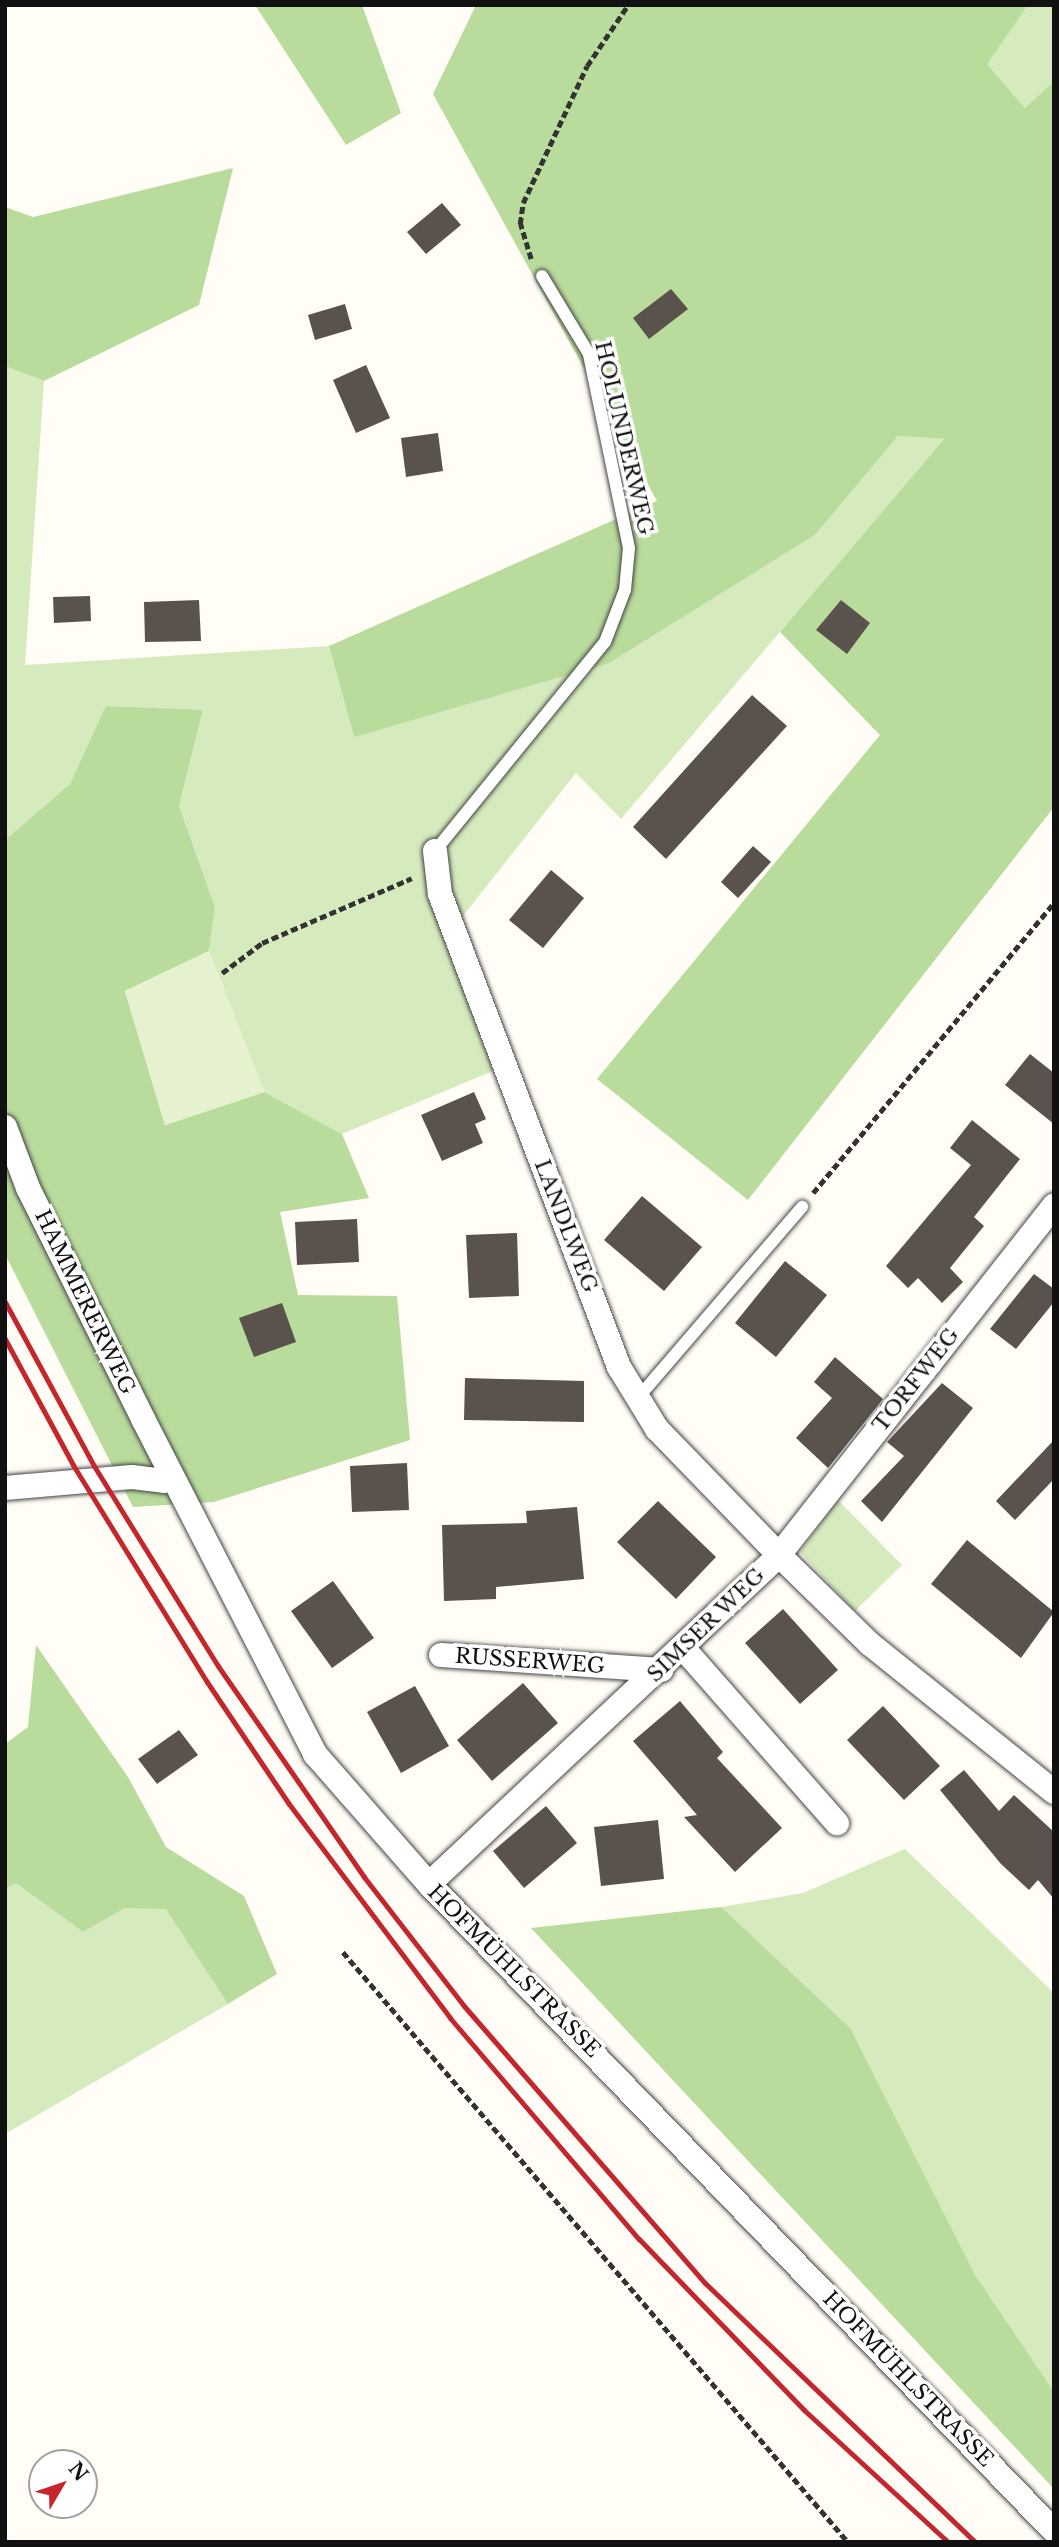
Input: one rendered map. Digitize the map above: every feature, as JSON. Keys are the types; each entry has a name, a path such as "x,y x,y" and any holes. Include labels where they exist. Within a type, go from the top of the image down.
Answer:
{"street":[{"name":"LANDLWEG","path":"434,860 636,1400 779,1555"},
{"name":"HAMMERERWEG","path":"5,1127 28,1188 171,1475"},
{"name":"TORFWEG","path":"779,1555 1054,1205"},
{"path":"10,1492 132,1477 164,1481 171,1475"},
{"name":"HOFMÜHLSTRASSE","path":"171,1475 294,1721 429,1884 1054,2531"},
{"name":"SIMSER WEG","path":"429,1884 684,1649 779,1555 870,1644 1054,1792"},
{"path":"684,1649 838,1823"},
{"name":"RUSSERWEG","path":"441,1655 661,1670"}],"lane":[{"name":"HOLUNDERWEG","path":"434,860 597,653 625,590 629,548 589,354 541,276"},
{"path":"636,1400 802,1207"}],"path":[{"path":"541,276 524,248 523,203 581,77 628,5"},
{"path":"222,973 262,943 434,860"},
{"path":"802,1207 1054,903"},
{"path":"344,1952 848,2542"}],"green space":[{"path":"255,5 362,5 401,113 346,145"},
{"path":"476,5 1028,5 987,64 1025,108 1054,81 1054,807 748,1200 597,1079 880,735 780,632 944,439 898,436 816,534 609,663 354,737 329,646 657,501 433,94"},
{"path":"1028,5 1054,5 1054,81 1025,108 986,64"},
{"path":"233,168 199,305 44,381 5,366 5,207 33,217"},
{"path":"5,366 44,381 25,665 329,646 354,737 816,534 898,436 944,439 621,819 576,773 459,921 514,1062 342,1134 264,1092 209,951 215,907 179,806 203,711 107,706 70,784 5,840"},
{"path":"106,706 203,710 179,806 215,907 209,951 125,991 165,1125 264,1092 342,1134 369,1198 280,1212 298,1295 397,1296 410,1440 214,1502 133,1507 5,1254 5,840 70,784"},
{"path":"209,951 264,1092 165,1125 125,991"},
{"path":"838,1500 902,1565 855,1611 800,1552"},
{"path":"36,1645 128,1777 166,1847 244,1896 277,1974 228,2004 166,1909 125,1908 83,1932 16,1883 5,1889 5,1744 28,1727"},
{"path":"905,1849 1054,1993 1054,2392 721,1907 803,1893"},
{"path":"16,1883 83,1932 125,1908 166,1908 228,2004 5,2134 5,1889"},
{"path":"721,1907 850,2028 975,2275 1054,2392 1054,2489 531,1928"}],"building":[{"path":"442,203 461,225 426,254 407,232"},
{"path":"671,289 688,309 649,339 633,318"},
{"path":"345,304 352,329 315,340 308,315"},
{"path":"366,365 390,418 356,433 333,380"},
{"path":"438,433 443,471 406,477 401,438"},
{"path":"90,596 91,621 54,623 53,597"},
{"path":"199,600 201,641 145,642 144,602"},
{"path":"841,600 870,623 847,654 816,630"},
{"path":"752,695 787,726 666,859 633,827"},
{"path":"753,846 771,862 738,898 721,882"},
{"path":"551,870 584,898 543,948 509,920"},
{"path":"1030,1054 1054,1073 1054,1124 1005,1085"},
{"path":"474,1092 486,1119 475,1124 483,1143 442,1161 421,1115"},
{"path":"972,1120 1020,1159 974,1217 984,1226 950,1268 963,1282 942,1303 918,1278 908,1288 886,1266 971,1165 950,1148"},
{"path":"642,1196 702,1247 664,1291 604,1240"},
{"path":"357,1219 359,1262 297,1265 295,1222"},
{"path":"517,1233 519,1296 469,1298 466,1235"},
{"path":"785,1261 827,1295 776,1357 735,1323"},
{"path":"1034,1274 1054,1289 1054,1302 1016,1349 990,1329"},
{"path":"282,1303 296,1342 254,1357 239,1318"},
{"path":"835,1357 883,1399 828,1468 796,1438 832,1398 814,1382"},
{"path":"465,1378 584,1381 584,1422 464,1420"},
{"path":"942,1383 973,1408 882,1522 861,1501 904,1456 887,1442"},
{"path":"1054,1440 1054,1479 1015,1520 996,1501"},
{"path":"407,1463 409,1510 352,1512 350,1466"},
{"path":"658,1501 716,1557 676,1599 617,1542"},
{"path":"577,1507 584,1579 496,1587 496,1599 444,1601 442,1525 527,1523 526,1511"},
{"path":"967,1540 1054,1612 1021,1658 931,1584"},
{"path":"333,1581 374,1638 332,1668 291,1611"},
{"path":"783,1609 838,1670 800,1704 745,1643"},
{"path":"523,1683 558,1723 492,1781 457,1740"},
{"path":"415,1686 449,1746 401,1773 367,1712"},
{"path":"680,1701 723,1752 717,1758 782,1828 735,1872 684,1817 697,1815 633,1741"},
{"path":"883,1706 940,1766 904,1800 847,1740"},
{"path":"179,1730 198,1755 157,1784 138,1759"},
{"path":"964,1770 999,1811 1014,1795 1054,1832 1054,1899 1038,1880 1029,1890 1001,1864 940,1790"},
{"path":"546,1806 577,1843 524,1888 493,1851"},
{"path":"658,1820 664,1879 601,1886 594,1827"}],"railway":[{"path":"5,1302 94,1466 218,1666 364,1877 464,2006 705,2283 975,2542"},
{"path":"5,1339 73,1465 207,1682 289,1804 450,2018 639,2239 804,2410 948,2542"}]}
